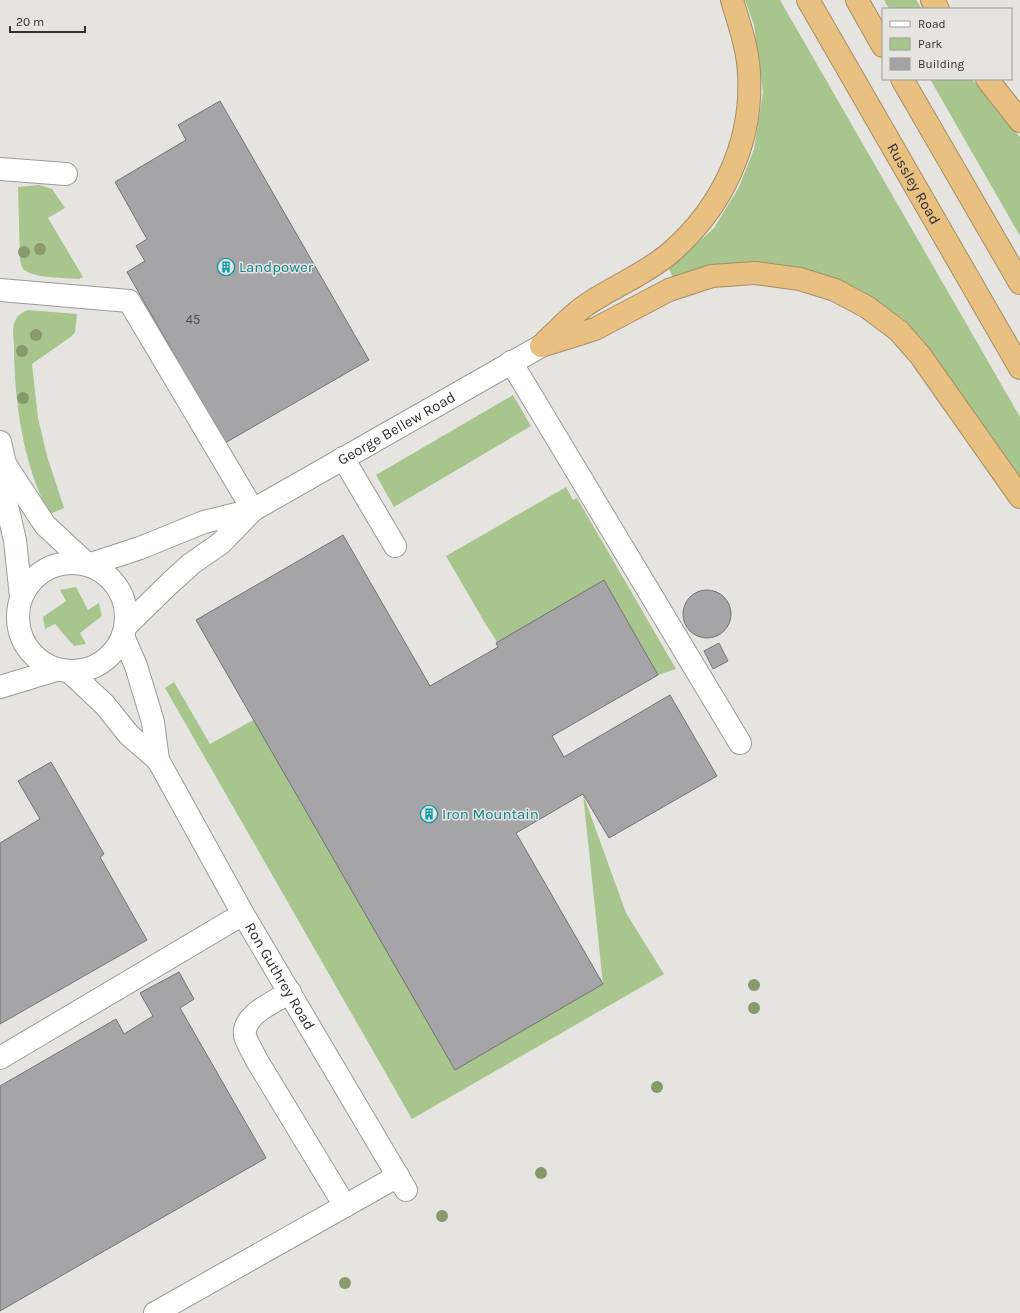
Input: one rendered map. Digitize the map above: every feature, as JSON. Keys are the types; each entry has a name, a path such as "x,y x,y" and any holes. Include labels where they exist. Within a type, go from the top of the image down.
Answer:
{"highway":[{"path":"541,346 583,308 669,254 700,223 724,187 740,152 749,111 749,73 743,33 732,0"},
{"name":"Russley Road","path":"808,0 1020,368"},
{"path":"857,0 882,44"},
{"path":"903,80 1020,283"},
{"path":"988,80 1020,121"},
{"path":"541,346 595,329 669,290 712,276 755,273 800,279 835,290 868,307 899,331 920,355 1020,497"}],"street":[{"path":"0,169 66,174"},
{"path":"0,290 129,302 253,510"},
{"name":"George Bellew Road","path":"124,631 160,592 186,569 221,543 253,510 541,346"},
{"path":"511,362 740,742"},
{"path":"0,442 5,464 6,502 14,540 19,606 19,632 27,648 39,661 63,671"},
{"path":"343,458 395,546"},
{"path":"5,464 45,525 88,565"},
{"name":"George Bellew Road","path":"88,565 140,548 204,522 253,510"},
{"path":"0,628 19,606 28,583 41,572 56,565 72,562 88,565 102,572 117,586 122,596 126,611 124,631 115,651 102,662 87,670 63,671 0,687"},
{"name":"Ron Guthrey Road","path":"124,631 153,722 158,760"},
{"name":"Ron Guthrey Road","path":"63,671 105,705 129,735 158,760 243,914 402,1183 345,1206"},
{"path":"0,1058 243,914"},
{"path":"155,1313 345,1206 256,1058 245,1036 245,1026 254,1015 290,992"}],"green space":[{"path":"745,0 780,0 1020,417 1020,477 923,340 902,318 853,287 815,272 759,263 673,278 669,269 714,228 739,187 754,149 763,92 754,25"},
{"path":"884,0 916,0 921,8 888,8"},
{"path":"931,80 973,80 1020,137 1020,236"},
{"path":"39,185 52,189 65,208 48,218 83,277 79,279 36,275 26,271 22,267 20,260 18,187"},
{"path":"28,310 77,314 75,332 72,336 32,364 38,418 47,456 64,508 50,514 33,476 18,410 14,366 13,326 16,319 23,312"},
{"path":"513,395 531,426 394,507 376,475"},
{"path":"566,487 573,500 577,498 676,669 658,675 604,580 499,645 485,623 446,556"},
{"path":"76,587 88,610 99,603 102,616 80,633 86,644 74,646 55,624 45,629 43,617 66,601 60,590"},
{"path":"174,682 210,744 257,718 455,1070 603,984 583,794 626,913 664,974 412,1119 165,688"}],"building":[{"name":"Landpower","path":"220,101 369,360 225,443 127,272 145,261 136,246 147,239 115,182 186,140 178,125"},
{"name":"Iron Mountain","path":"343,535 430,686 498,647 496,643 604,580 658,675 552,736 564,757 670,695 717,776 609,838 583,794 516,833 603,984 455,1070 196,620"},
{"path":"707,590 716,592 724,597 729,605 731,614 729,623 724,631 716,636 707,638 698,636 690,631 685,623 683,614 685,605 690,597 698,592"},
{"path":"719,643 728,661 713,669 704,651"},
{"path":"51,762 104,854 100,857 147,940 0,1024 0,843 40,819 18,781"},
{"path":"179,972 194,999 180,1008 266,1158 0,1311 0,1086 116,1019 124,1034 153,1016 140,993"}],"place":[{"name":"Landpower","path":"226,267"},
{"name":"Iron Mountain","path":"429,814"}]}
